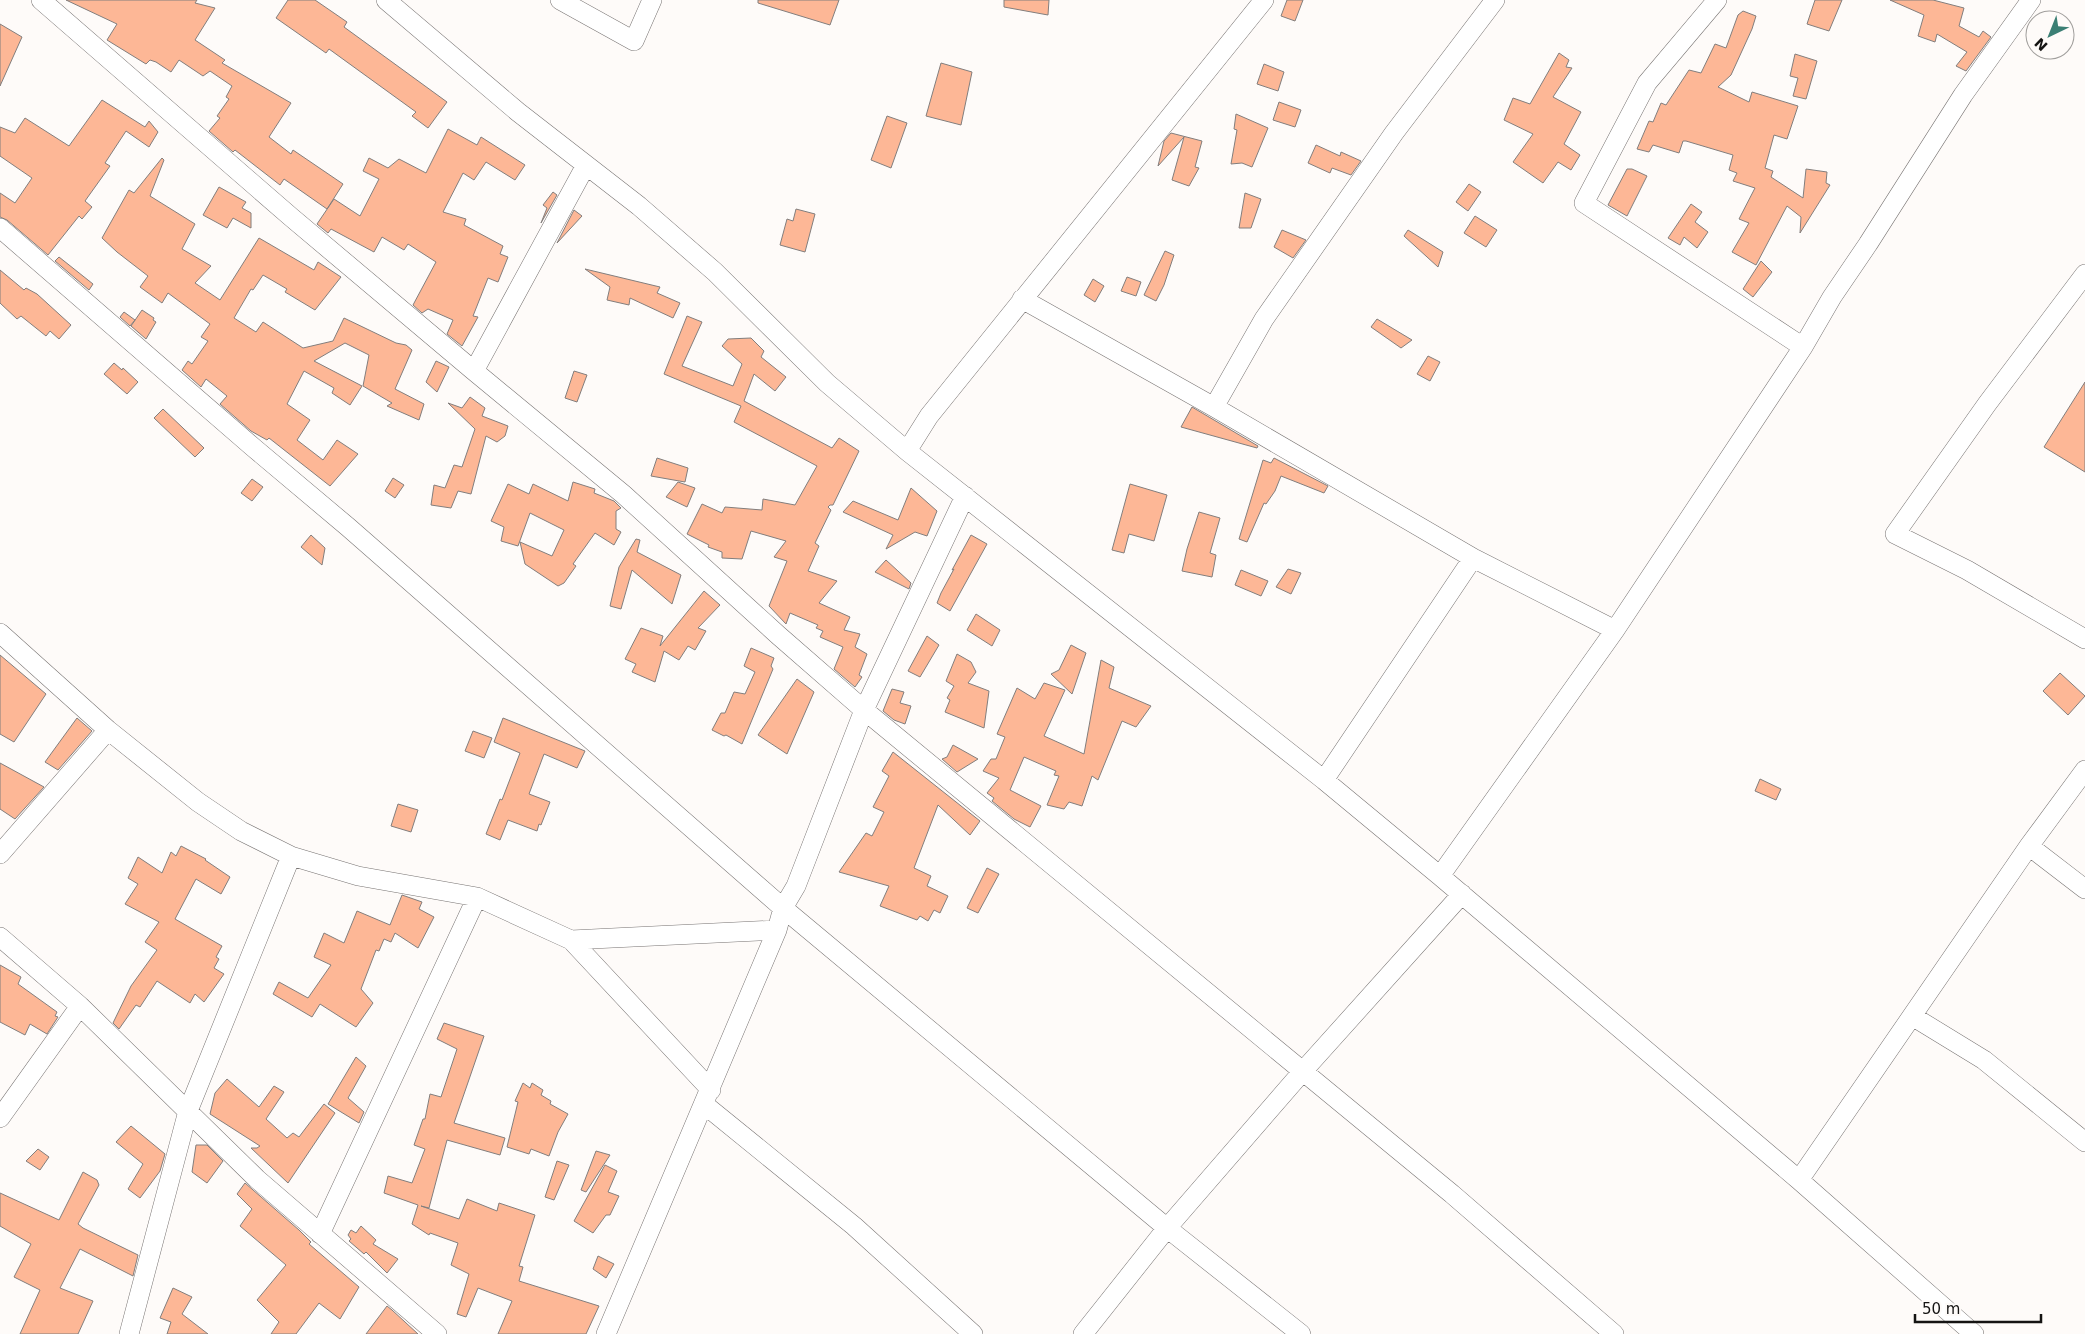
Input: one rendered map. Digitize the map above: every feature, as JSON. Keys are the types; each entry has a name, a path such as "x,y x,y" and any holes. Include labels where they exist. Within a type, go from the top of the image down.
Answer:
{"street":[{"path":"41,0 291,216 623,494 778,636 864,710 1452,1194 1614,1334"},
{"path":"386,0 518,112 639,206 715,272 828,383 907,451 1324,780 1462,894 1799,1180 1974,1334"},
{"path":"560,0 634,41 652,0"},
{"path":"907,451 929,416 1264,0"},
{"path":"1214,407 1264,319 1394,132 1495,0"},
{"path":"1717,0 1647,83 1584,203 1803,347"},
{"path":"1440,876 1616,630 1803,347 1832,297 1963,95 2031,0"},
{"path":"474,371 586,165"},
{"path":"0,228 392,565 783,908 1167,1228 1300,1334"},
{"path":"2085,274 1987,404 1895,534 1967,570 2085,639"},
{"path":"1022,299 1214,407 1473,558 1616,630"},
{"path":"606,1334 708,1098 777,930 783,908 796,886 864,710 965,496"},
{"path":"1324,780 1473,558"},
{"path":"0,632 108,730 198,802 241,831 291,856 358,876 477,897 571,940 708,1098 974,1334"},
{"path":"0,854 108,730"},
{"path":"1799,1180 2029,846 2085,770"},
{"path":"2029,846 2085,889"},
{"path":"129,1334 188,1111 291,856"},
{"path":"1083,1334 1167,1228 1303,1071 1462,894"},
{"path":"320,1234 477,897"},
{"path":"571,940 777,930"},
{"path":"0,937 80,1006 257,1179 437,1334"},
{"path":"0,1118 80,1006"},
{"path":"1912,1016 1984,1060 2085,1142"}],"building":[{"path":"66,0 197,0 195,3 215,8 195,40 225,60 222,63 291,103 269,137 291,154 293,150 343,184 327,209 284,179 280,185 235,150 233,152 209,131 220,118 217,116 229,99 226,97 232,86 210,71 203,76 179,60 171,72 150,60 146,64 107,40 117,24"},
{"path":"288,0 315,0 347,22 344,27 447,102 428,128 412,116 416,112 329,49 326,53 276,18"},
{"path":"758,0 839,0 830,25 758,3"},
{"path":"1004,0 1049,0 1048,15 1004,7"},
{"path":"1287,0 1303,0 1295,21 1281,16"},
{"path":"1815,0 1842,0 1829,31 1807,24"},
{"path":"1890,0 1933,0 1964,8 1959,26 1979,37 1983,31 1991,37 1966,71 1956,66 1967,52 1937,34 1935,42 1918,36 1924,15"},
{"path":"1743,11 1756,16 1752,29 1731,75 1718,87 1749,102 1752,92 1798,106 1787,139 1774,135 1765,168 1773,171 1771,177 1803,198 1806,169 1827,172 1826,183 1830,185 1800,233 1801,217 1787,206 1756,265 1732,252 1749,223 1739,219 1755,188 1733,181 1737,173 1729,170 1733,155 1686,141 1683,141 1679,153 1653,145 1649,152 1637,149 1649,121 1653,122 1661,103 1666,105 1689,70 1701,73 1715,44 1726,48 1738,15"},
{"path":"0,24 22,37 0,86"},
{"path":"1559,53 1569,60 1566,67 1572,68 1553,97 1581,112 1564,144 1580,155 1571,170 1558,162 1543,183 1513,162 1533,134 1504,120 1513,98 1530,104"},
{"path":"1795,54 1817,61 1806,99 1793,96 1798,78 1790,76"},
{"path":"941,63 972,72 961,125 926,116"},
{"path":"1264,64 1284,72 1278,91 1257,84"},
{"path":"102,100 145,127 149,121 158,132 149,147 126,131 105,163 110,166 85,201 92,207 82,219 79,216 48,255 7,220 0,217 0,193 15,203 32,178 0,156 0,127 15,133 25,118 69,146"},
{"path":"1279,102 1301,110 1295,127 1273,120"},
{"path":"1236,114 1268,128 1252,167 1242,163 1231,164 1237,130 1234,129"},
{"path":"887,116 907,123 891,168 871,160"},
{"path":"448,129 477,145 481,137 525,165 515,180 486,162 474,180 463,173 443,212 466,219 464,225 503,246 500,254 508,257 498,282 488,278 473,316 478,317 462,346 447,334 453,320 428,309 422,313 413,305 436,262 408,244 404,250 382,237 374,252 331,229 328,233 317,224 334,199 360,216 379,179 363,171 369,158 388,168 399,159 426,173"},
{"path":"1171,133 1202,141 1195,167 1199,168 1189,186 1172,180 1184,137 1158,166 1164,141"},
{"path":"1316,145 1340,156 1341,152 1361,161 1351,175 1332,168 1330,173 1308,163"},
{"path":"162,158 164,160 150,196 195,224 182,249 211,266 195,283 220,300 259,238 314,270 318,262 341,277 315,310 285,292 287,289 263,275 253,290 251,289 234,318 256,332 263,322 303,348 333,341 344,318 396,343 406,345 412,350 395,389 424,404 419,420 387,406 392,403 363,386 369,355 345,343 314,361 362,386 350,405 332,393 334,388 304,371 287,404 310,420 297,440 323,460 337,440 358,454 330,486 269,438 267,440 251,431 220,404 227,396 206,379 201,387 182,370 188,361 192,364 208,341 201,337 210,324 168,293 162,303 140,287 148,276 102,238 129,190 134,193"},
{"path":"1627,169 1632,169 1647,176 1627,216 1608,205"},
{"path":"1469,184 1481,192 1468,211 1456,202"},
{"path":"219,187 246,202 242,208 251,213 251,228 233,218 227,228 203,215"},
{"path":"553,192 557,195 541,223 547,208 543,205"},
{"path":"1245,193 1261,199 1251,228 1239,228"},
{"path":"1691,204 1702,212 1695,222 1708,232 1697,248 1684,237 1680,245 1668,238"},
{"path":"796,209 815,214 805,252 780,245 787,219 793,221"},
{"path":"574,210 582,216 557,243"},
{"path":"1475,216 1497,230 1486,247 1464,233"},
{"path":"1282,230 1306,240 1293,258 1274,247"},
{"path":"1408,230 1443,252 1438,267 1404,236"},
{"path":"1165,251 1174,255 1164,285 1156,301 1144,295"},
{"path":"59,257 93,284 89,290 55,261"},
{"path":"1761,261 1772,272 1753,297 1743,289"},
{"path":"585,269 660,287 657,293 680,303 673,318 630,298 629,305 607,300 610,287"},
{"path":"0,270 24,290 26,288 37,294 71,325 59,339 50,331 46,336 21,316 17,319 0,303"},
{"path":"1127,277 1141,282 1136,296 1121,291"},
{"path":"1093,279 1104,286 1095,302 1084,295"},
{"path":"142,310 154,318 153,320 156,322 146,339 131,326"},
{"path":"124,312 135,320 130,326 120,317"},
{"path":"687,316 702,322 682,366 733,386 742,364 722,346 728,339 751,338 764,351 761,357 786,377 775,391 754,374 744,401 832,448 839,438 859,451 833,505 828,507 831,510 815,543 819,546 808,571 837,581 819,603 850,617 844,630 860,634 855,647 867,654 859,675 862,677 855,687 834,669 843,647 820,637 823,631 816,628 818,625 790,613 786,624 769,606 787,561 774,557 786,541 751,531 742,559 722,558 722,552 708,547 709,545 687,534 702,504 722,513 725,507 762,510 763,499 795,505 817,466 734,422 741,406 664,374"},
{"path":"1377,319 1412,340 1401,348 1371,327"},
{"path":"1428,356 1440,362 1430,381 1417,374"},
{"path":"436,361 449,367 437,392 426,382"},
{"path":"114,363 122,370 123,368 138,382 127,394 104,374"},
{"path":"574,371 587,375 577,402 565,398"},
{"path":"2085,382 2085,472 2044,447"},
{"path":"470,397 485,408 482,416 508,426 505,436 497,442 486,436 471,494 458,491 451,508 431,505 434,485 445,488 454,465 462,467 475,429 448,403 462,408"},
{"path":"1192,407 1258,446 1257,448 1181,427"},
{"path":"163,409 204,448 195,457 154,418"},
{"path":"657,458 688,468 685,482 651,476"},
{"path":"1274,458 1328,486 1324,493 1281,476 1275,491 1266,504 1264,503 1247,542 1239,539 1263,460 1271,463"},
{"path":"393,478 404,485 395,498 385,491"},
{"path":"252,479 263,487 252,501 241,493"},
{"path":"573,482 595,489 594,493 614,501 621,508 616,511 616,529 621,532 614,545 595,533 573,564 576,566 564,583 558,586 525,564 520,542 552,556 564,530 530,513 518,546 501,541 504,527 491,521 508,484 529,494 533,484 568,501"},
{"path":"678,482 695,488 687,507 666,497"},
{"path":"1130,484 1167,495 1154,541 1129,534 1124,553 1112,550"},
{"path":"911,488 937,511 927,536 915,532 886,549 893,535 843,512 853,501 898,520"},
{"path":"1199,512 1220,518 1210,553 1216,555 1212,577 1182,571"},
{"path":"311,535 325,548 322,565 301,547"},
{"path":"971,535 987,544 950,611 937,603"},
{"path":"636,539 640,540 637,552 681,575 672,604 632,570 621,609 610,606 619,567"},
{"path":"886,560 911,583 909,589 875,572"},
{"path":"1288,569 1301,573 1291,594 1276,587"},
{"path":"1241,570 1268,581 1261,596 1235,585"},
{"path":"704,591 720,605 698,628 706,631 695,650 688,646 679,660 664,651 655,682 632,672 636,664 625,659 641,628 663,636 660,646"},
{"path":"976,614 1000,630 992,646 967,630"},
{"path":"927,636 939,645 920,677 908,671"},
{"path":"1071,645 1086,653 1072,694 1051,674 1059,670"},
{"path":"751,648 774,658 771,666 773,669 742,744 712,730 721,713 725,713 734,692 745,694 755,672 744,666"},
{"path":"957,654 971,662 976,672 968,683 989,691 984,728 945,712 950,700 947,698 954,686 946,681"},
{"path":"0,655 46,694 14,742 0,734"},
{"path":"1101,660 1114,667 1109,688 1151,706 1136,727 1122,721 1098,780 1092,776 1082,806 1069,802 1064,809 1047,805 1059,776 1054,775 1056,771 1024,757 1010,790 1041,806 1030,827 1014,819 992,801 994,798 987,793 999,778 983,771 991,759 996,759 1005,737 997,734 1017,688 1035,699 1044,683 1065,690 1044,736 1084,754"},
{"path":"2060,673 2085,696 2068,715 2043,691"},
{"path":"797,679 814,692 787,754 758,735"},
{"path":"892,689 904,692 900,703 911,706 905,724 894,720 883,711"},
{"path":"77,718 92,731 58,770 45,762"},
{"path":"503,718 585,751 577,768 544,754 529,794 550,802 541,825 539,824 537,831 508,820 500,840 486,834 500,799 502,800 520,753 494,742"},
{"path":"473,731 492,738 484,758 465,751"},
{"path":"953,745 978,759 957,772 942,759 947,757"},
{"path":"893,752 980,821 970,835 938,805 914,868 931,876 927,886 948,896 940,913 934,910 928,921 920,916 917,920 880,906 889,886 839,872 866,833 872,836 884,812 873,807 889,776 882,771"},
{"path":"0,763 44,787 15,819 0,809"},
{"path":"1760,779 1781,789 1776,800 1755,791"},
{"path":"398,804 418,810 411,832 391,826"},
{"path":"181,846 206,859 230,877 221,894 196,879 175,919 222,946 216,957 219,959 214,968 224,974 204,1002 195,994 190,1003 157,981 140,1007 136,1005 119,1029 113,1023 131,986 157,950 145,942 159,922 125,904 138,884 128,878 138,857 162,873 171,852 176,856"},
{"path":"987,868 999,874 978,913 967,908"},
{"path":"402,895 422,902 419,909 434,917 418,948 395,933 391,942 384,939 379,951 376,950 361,989 373,1003 356,1027 320,1004 312,1017 273,994 279,982 308,998 331,965 314,957 324,933 344,943 357,911 390,925"},
{"path":"0,965 21,977 18,984 57,1012 55,1016 58,1017 47,1034 30,1024 25,1035 0,1022"},
{"path":"444,1023 484,1036 454,1123 505,1138 500,1155 447,1140 429,1208 421,1206 459,1219 467,1199 497,1211 499,1203 535,1215 519,1266 523,1267 519,1281 599,1306 586,1334 498,1334 512,1301 478,1288 466,1317 457,1314 469,1274 451,1265 458,1243 430,1233 429,1235 412,1224 418,1205 384,1193 388,1176 412,1183 425,1149 414,1145 423,1119 425,1119 430,1094 441,1097 457,1049 437,1039"},
{"path":"356,1057 366,1066 348,1098 364,1112 359,1123 328,1104"},
{"path":"227,1079 259,1107 274,1086 284,1092 266,1119 287,1138 293,1133 299,1137 324,1104 335,1113 288,1183 251,1148 260,1146 210,1114 215,1093"},
{"path":"523,1083 530,1088 532,1083 543,1090 541,1095 551,1101 550,1104 568,1114 558,1132 549,1156 531,1149 529,1154 507,1147 518,1102 515,1101"},
{"path":"131,1126 165,1154 160,1171 140,1198 128,1189 143,1164 116,1142"},
{"path":"196,1145 207,1145 223,1161 207,1183 192,1172"},
{"path":"38,1149 49,1157 40,1170 26,1161"},
{"path":"596,1151 610,1155 586,1192 581,1190"},
{"path":"557,1161 569,1165 554,1200 545,1197"},
{"path":"605,1165 617,1171 608,1192 619,1196 610,1215 606,1215 593,1233 574,1221"},
{"path":"83,1172 97,1180 99,1185 78,1224 138,1255 133,1276 80,1249 60,1288 93,1301 78,1334 20,1334 40,1290 14,1277 31,1244 0,1226 0,1193 59,1220"},
{"path":"245,1183 299,1230 311,1242 309,1244 359,1287 340,1319 319,1303 296,1334 271,1334 279,1322 257,1300 286,1265 240,1226 252,1209 237,1194"},
{"path":"361,1226 376,1240 373,1244 398,1259 387,1273 366,1252 364,1254 349,1241 351,1239 348,1235 351,1230 356,1233"},
{"path":"598,1256 614,1264 606,1278 593,1269"},
{"path":"173,1288 192,1297 182,1314 208,1334 167,1334 171,1322 160,1318"},
{"path":"387,1306 392,1310 418,1334 366,1334"}]}
